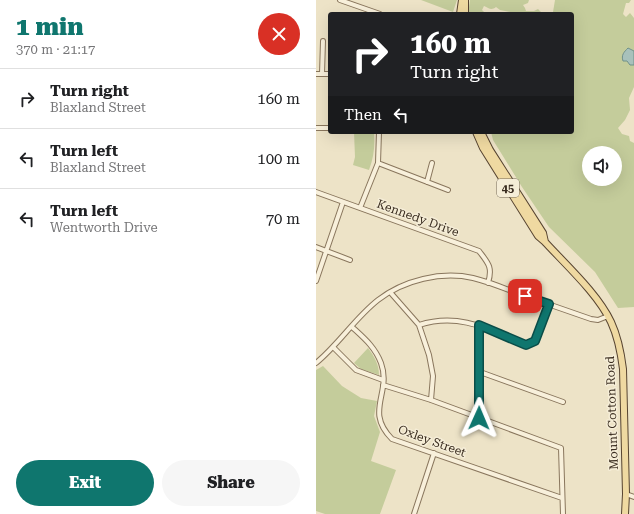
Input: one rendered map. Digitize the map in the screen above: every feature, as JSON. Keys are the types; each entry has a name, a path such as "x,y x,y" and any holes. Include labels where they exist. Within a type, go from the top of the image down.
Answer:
{"main road":[{"path":"461,12 464,0"},
{"path":"464,0 465,12"},
{"name":"Mount Cotton Road","path":"477,134 483,148 538,236 586,286 608,316 614,328 621,351 623,369 626,494 625,514"},
{"name":"Mount Cotton Road","path":"482,134 490,150 543,233 545,242"}],"street":[{"path":"340,0 374,12"},
{"path":"322,41 322,74"},
{"path":"316,74 328,74"},
{"path":"316,128 328,128"},
{"path":"360,208 378,163 379,134"},
{"path":"378,163 448,190"},
{"path":"427,182 432,163"},
{"name":"Kennedy Drive","path":"316,192 479,251 490,268 491,274 488,283"},
{"path":"316,281 343,202"},
{"path":"316,247 350,260"},
{"path":"316,362 333,347 371,306 390,292 420,279 438,276 466,277 488,283 591,320 598,320 608,316"},
{"path":"390,292 419,325 429,355 433,376 430,400"},
{"path":"419,325 432,321 453,320 479,325 526,345 535,341 549,304"},
{"path":"479,325 479,418"},
{"name":"Oxley Street","path":"352,327 369,342 381,364 383,386 379,406 379,420 385,431 392,439 562,498"},
{"path":"333,347 356,370 383,380"},
{"path":"480,372 563,402"},
{"path":"383,386 430,400 561,448 563,514"},
{"path":"414,514 434,453"},
{"path":"626,494 634,497"}],"green space":[{"path":"421,0 457,0 453,12"},
{"path":"470,0 529,0 528,3 523,5 526,11 534,11 538,9 541,12 510,12 500,10 496,7 491,9 484,6 482,10 484,12 468,12"},
{"path":"555,0 631,0 629,3 626,3 623,14 626,17 630,13 634,18 634,51 628,48 623,54 622,58 634,65 634,87 629,98 630,110 625,120 618,128 622,134 629,136 630,141 634,143 634,307 618,308 595,272 549,227 493,140 492,134 574,134 574,12 553,12"},
{"path":"354,134 374,134 374,151 369,170 353,165 355,157"},
{"path":"368,348 376,360 379,375 361,369 354,363"},
{"path":"323,366 342,386 361,398 377,401 374,416 380,432 371,461 396,470 380,514 325,514 316,511 316,370"}],"water":[{"path":"628,48 634,51 634,65 630,65 627,61 623,61 622,59 624,52"}],"route":[{"path":"479,418 479,325 526,345 535,341 549,304 525,296"}]}
